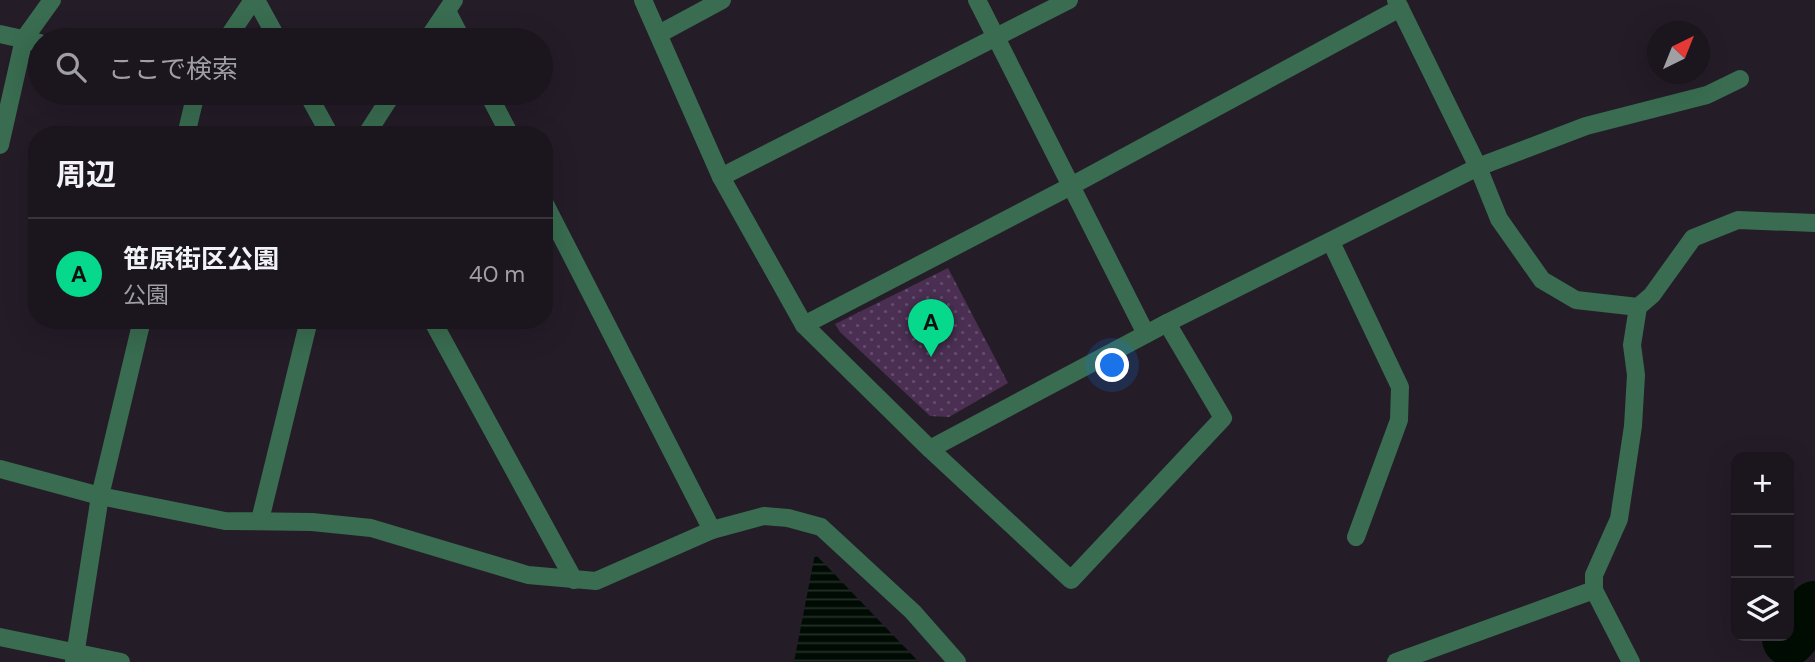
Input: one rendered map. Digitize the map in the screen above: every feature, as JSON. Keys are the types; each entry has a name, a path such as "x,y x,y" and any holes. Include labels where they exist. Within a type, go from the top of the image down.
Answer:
{"street":[{"path":"38,28 52,0"},
{"path":"235,28 255,0 271,28"},
{"path":"643,0 721,177 804,325 930,449 1071,580 1223,418 1167,323"},
{"path":"659,34 723,0"},
{"path":"976,0 1146,334"},
{"path":"721,177 1069,0"},
{"path":"804,325 1071,186 1398,4 1478,167 1499,219 1542,279 1576,300 1638,307"},
{"path":"435,28 450,6"},
{"path":"450,6 457,28"},
{"path":"0,34 28,40"},
{"path":"0,145 28,54"},
{"path":"930,449 1167,323 1478,167 1586,126 1707,94 1740,79"},
{"path":"188,126 193,105"},
{"path":"314,105 325,126"},
{"path":"372,126 385,105"},
{"path":"494,105 505,126"},
{"path":"553,220 712,530"},
{"path":"1631,662 1594,590 1594,575 1619,519 1633,426 1636,375 1632,345 1638,307 1652,295 1693,238 1738,220 1815,223"},
{"path":"1331,242 1400,387 1399,420 1356,537"},
{"path":"75,657 100,496 140,329"},
{"path":"260,520 307,329"},
{"path":"437,329 574,580"},
{"path":"0,469 100,496 225,521 260,520 371,528 528,575 574,580 596,581 712,530 764,516 788,518 821,527 913,612 957,662"},
{"path":"1396,662 1594,590"},
{"path":"0,637 75,657 121,662"}],"shaded area":[{"path":"948,268 1008,383 949,417 930,416 840,332 835,324"},
{"path":"815,554 919,662 794,662"}],"waterway":[{"path":"1794,633 1815,608"}],"place":[{"name":"笹原街区公園","path":"931,357"}]}
